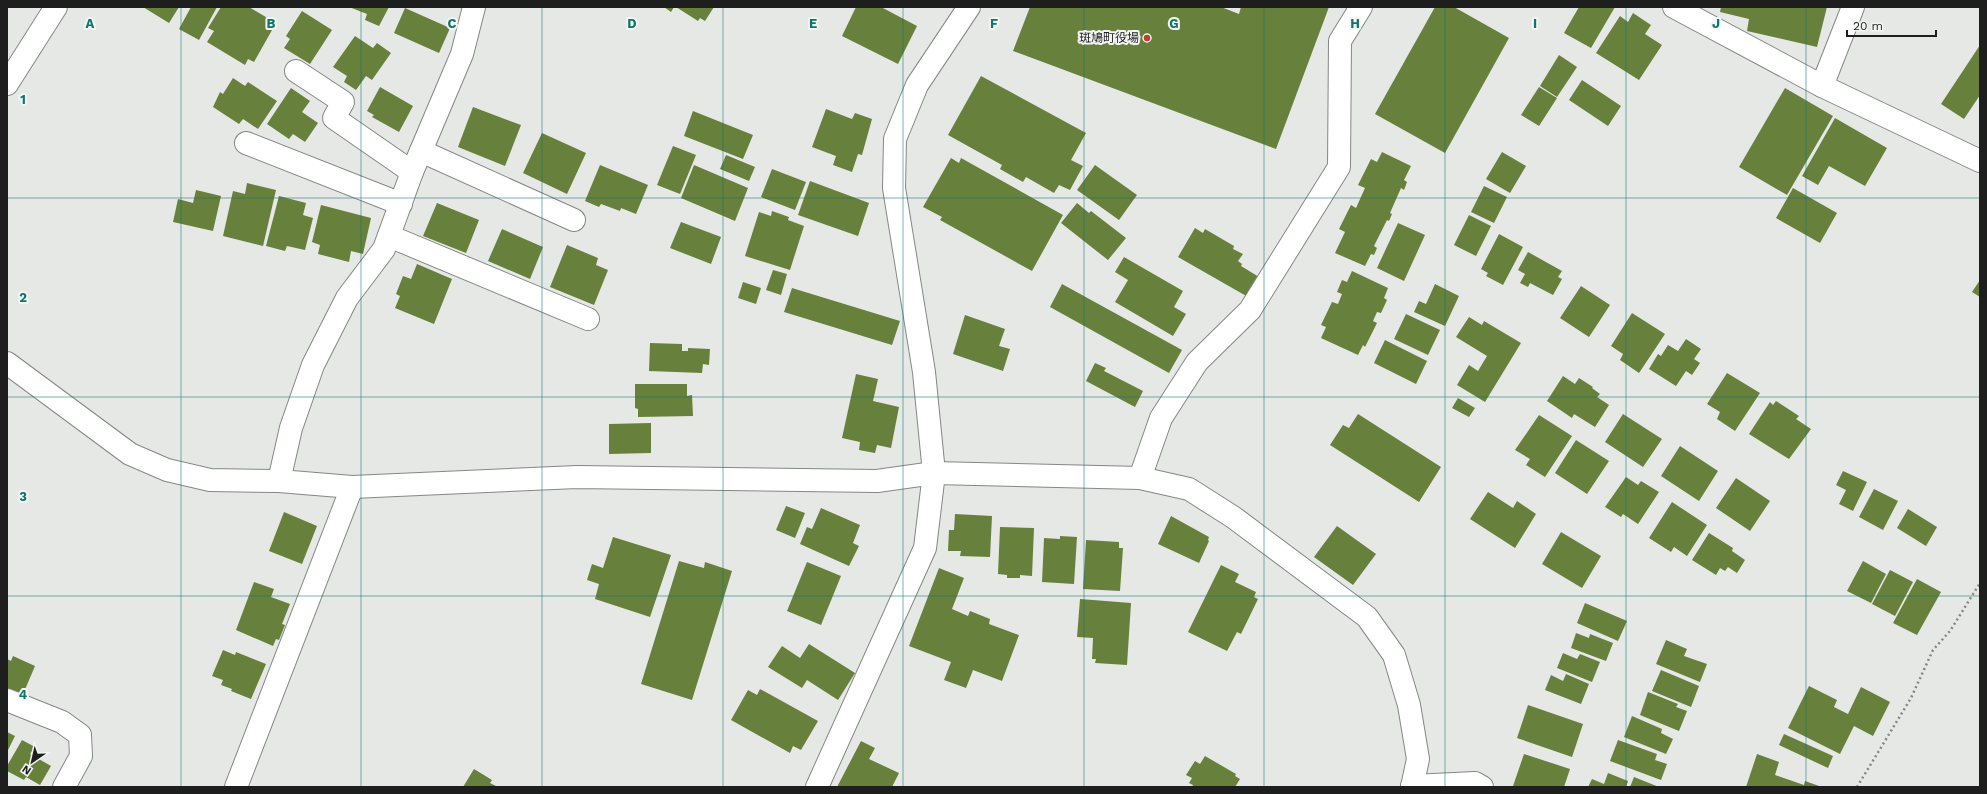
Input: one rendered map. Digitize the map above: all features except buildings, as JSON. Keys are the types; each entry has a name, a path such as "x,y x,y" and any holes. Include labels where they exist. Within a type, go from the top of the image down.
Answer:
{"street":[{"path":"7,84 56,7"},
{"path":"279,481 291,428 313,366 347,298 384,249 412,172 462,54 474,7"},
{"path":"816,787 925,548 934,473 924,372 894,188 895,138 917,85 969,7"},
{"path":"1140,478 1161,418 1198,362 1250,310 1339,167 1340,41 1361,7"},
{"path":"1674,7 1822,86 1980,161"},
{"path":"1822,86 1854,7"},
{"path":"296,71 343,102 334,118 412,172"},
{"path":"246,143 401,204"},
{"path":"421,152 574,220"},
{"path":"388,236 588,319"},
{"path":"7,363 130,454 167,470 210,480 279,481 352,487 577,477 877,481 934,473 1140,478 1189,489 1232,517 1367,617 1394,656 1409,705 1418,759 1412,786 1475,783 1482,787"},
{"path":"236,787 352,487"},
{"path":"7,700 62,722 80,735 81,756 64,787"}],"path":[{"path":"1856,787 1911,698 1933,650 1950,631 1980,583"}],"place":[{"name":"斑鳩町役場","path":"1147,38"}]}
